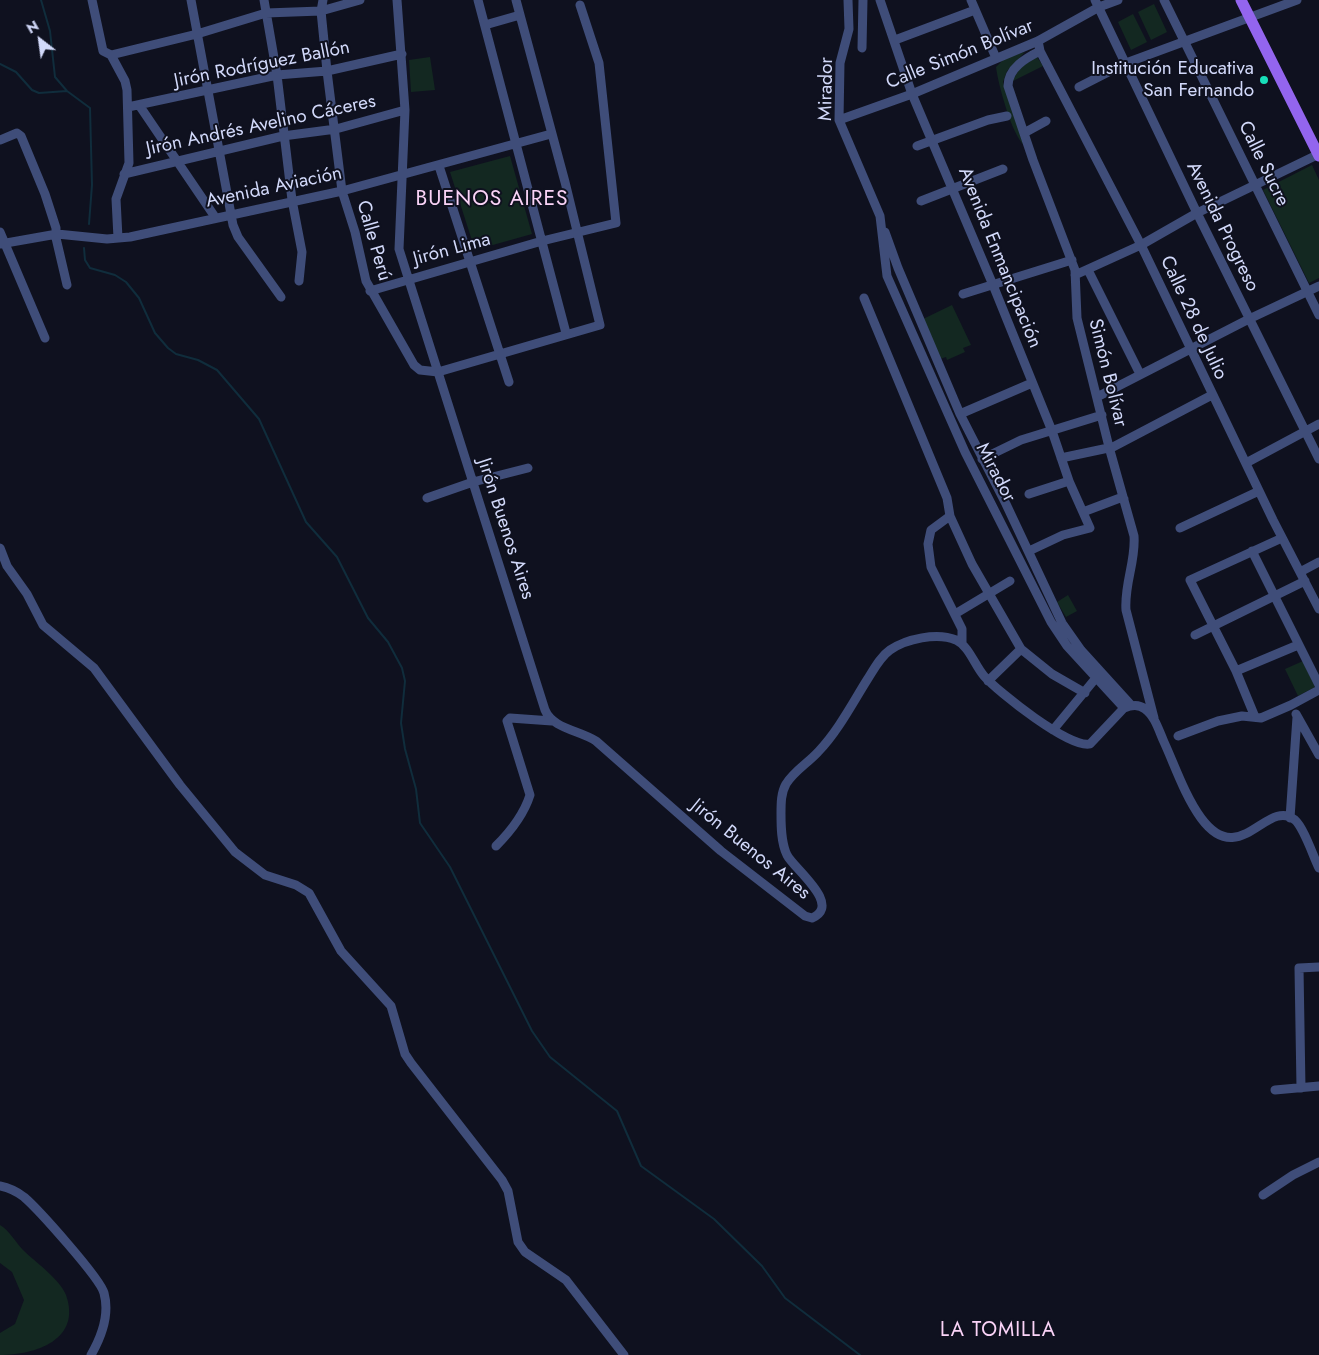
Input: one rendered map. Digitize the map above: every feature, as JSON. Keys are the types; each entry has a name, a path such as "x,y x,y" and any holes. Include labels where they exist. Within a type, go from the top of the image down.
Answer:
{"main road":[{"path":"1241,0 1319,154"}],"street":[{"path":"92,0 103,52 111,55 197,34 266,13 321,11 360,0"},
{"path":"191,0 230,214 238,237 280,297"},
{"path":"264,0 277,75 292,200 302,252 299,281"},
{"name":"Calle Perú","path":"323,0 321,11 342,191 370,291 417,368 438,372"},
{"name":"Jirón Buenos Aires","path":"396,0 402,54 405,110 399,249 545,710 552,721 578,731 596,741 729,858 805,916 812,918 821,910 818,894 810,880 789,859 785,849 781,807 786,786 827,742 877,665 888,652 905,642 919,639 951,639 962,644"},
{"path":"478,0 566,333"},
{"path":"438,372 500,356 566,333 600,325 516,0"},
{"name":"Mirador","path":"848,0 849,29 840,63 839,120 876,204 884,230 960,414 1029,551 1065,629 1098,674"},
{"path":"862,48 863,0"},
{"name":"Avenida Enmancipación","path":"880,0 912,94 993,285 1052,432 1068,481 1090,528 1063,535 1029,551"},
{"path":"971,0 996,58"},
{"name":"Calle Simón Bolívar","path":"839,120 912,94 1038,41 1097,4 1118,0"},
{"name":"Calle Sucre","path":"1164,0 1319,315"},
{"path":"1079,87 1126,63 1298,0"},
{"name":"Avenida Progreso","path":"1097,4 1197,213 1319,459"},
{"name":"Jirón Lima","path":"370,291 542,241 616,223 600,69 580,5"},
{"path":"895,40 975,10"},
{"path":"485,24 520,15"},
{"name":"Calle 28 de Julio","path":"1038,41 1040,51 1141,245 1189,349 1319,609"},
{"name":"Simón Bolívar","path":"1040,51 1019,64 1008,81 1024,133 1072,260 1075,275 1077,318 1109,447 1134,536 1135,551 1126,592 1126,610 1155,722"},
{"name":"Jirón Rodríguez Ballón","path":"128,107 277,75 327,71 402,54"},
{"path":"111,55 125,81 128,107 129,163 115,205 118,238"},
{"path":"139,105 215,217"},
{"name":"Jirón Andrés Avelino Cáceres","path":"124,174 284,136 336,129 405,110"},
{"path":"917,146 988,120 1007,116"},
{"path":"1024,133 1046,121"},
{"path":"0,140 17,133 21,136 42,185 57,234 56,238 67,285"},
{"name":"Avenida Aviación","path":"2,244 57,234 118,238 342,191 551,134"},
{"path":"1075,275 1141,245 1197,213 1319,154"},
{"path":"439,166 509,382"},
{"path":"921,201 954,190 1003,169"},
{"name":"Mirador","path":"884,230 889,281 962,444 1051,622 1067,646 1098,674 1128,707"},
{"path":"0,232 2,244 45,338"},
{"path":"963,294 1072,260"},
{"path":"1088,270 1140,374"},
{"path":"1097,397 1249,319 1319,286"},
{"path":"864,298 947,498 950,516 988,593 1021,649 1052,674 1084,693"},
{"path":"960,414 1032,383"},
{"path":"1061,458 1113,447 1212,395"},
{"path":"982,459 1021,440 1102,415"},
{"path":"1246,463 1319,424"},
{"path":"427,498 473,482 528,468"},
{"path":"1028,494 1068,481"},
{"path":"1180,528 1259,491"},
{"path":"1083,512 1120,498 1124,499"},
{"path":"950,516 932,530 928,544 931,567 962,629 962,644 988,680 1053,730 1073,742 1090,744 1128,707 1146,709 1155,722 1196,810 1212,829 1227,837 1239,838 1273,817 1290,818 1297,823 1319,868"},
{"path":"1255,717 1236,671 1190,580 1282,538"},
{"path":"0,548 7,566 28,594 43,625 94,668 180,785 235,852 265,875 296,885 309,893 341,951 392,1006 405,1054 410,1063 502,1180 508,1191 518,1242 525,1252 566,1280 624,1355"},
{"path":"1252,551 1319,685"},
{"path":"1300,572 1319,562"},
{"path":"955,614 1010,581"},
{"path":"1195,635 1305,582"},
{"path":"1236,671 1298,645"},
{"path":"988,680 1021,649"},
{"path":"1053,730 1098,674"},
{"path":"1178,736 1218,721 1242,716 1261,718 1319,690"},
{"path":"1291,705 1319,755"},
{"path":"1290,818 1297,717"},
{"path":"496,846 506,836 526,807 530,795 507,721 510,718 552,721"},
{"path":"1301,1088 1299,968 1319,967"},
{"path":"1275,1090 1319,1086"},
{"path":"1264,1195 1293,1175 1319,1162"},
{"path":"0,1186 10,1188 25,1199 96,1276 104,1292 106,1308 101,1339 91,1355"}],"green space":[{"path":"1154,4 1167,32 1151,40 1138,12"},
{"path":"1133,14 1147,42 1131,50 1118,22"},
{"path":"1025,52 1007,71 1003,82 1024,145 1010,120 996,67 1005,58"},
{"path":"430,57 435,90 411,92 409,60"},
{"path":"1037,57 1043,66 1011,82 1021,67"},
{"path":"510,156 532,234 475,250 450,172"},
{"path":"1312,165 1319,180 1319,278 1309,283 1263,190"},
{"path":"952,305 971,345 963,348 965,352 947,360 946,357 940,359 923,319"},
{"path":"1068,595 1077,611 1066,617 1057,602"},
{"path":"1303,661 1315,687 1298,696 1285,669"},
{"path":"0,1225 63,1289 69,1310 67,1323 61,1334 52,1342 27,1352 0,1355 0,1333 15,1324 24,1300 12,1272 0,1263"}],"waterway":[{"path":"41,0 50,31 55,77 67,91 90,108 92,185 89,224"},
{"path":"0,64 16,72 32,90 39,93 67,91"},
{"path":"84,248 85,260 90,268 115,275 126,282 139,298 155,333 168,348 176,354 198,360 217,370 259,419 306,522 337,557 368,618 388,642 402,668 405,681 401,723 405,749 416,789 420,823 450,867 532,1031 550,1057 617,1111 641,1166 714,1219 762,1266 785,1298 860,1355"}],"place":[{"name":"Institución Educativa San Fernando","path":"1264,80"}],"district":[{"name":"BUENOS AIRES","path":"492,200"},
{"name":"LA TOMILLA","path":"998,1331"}]}
